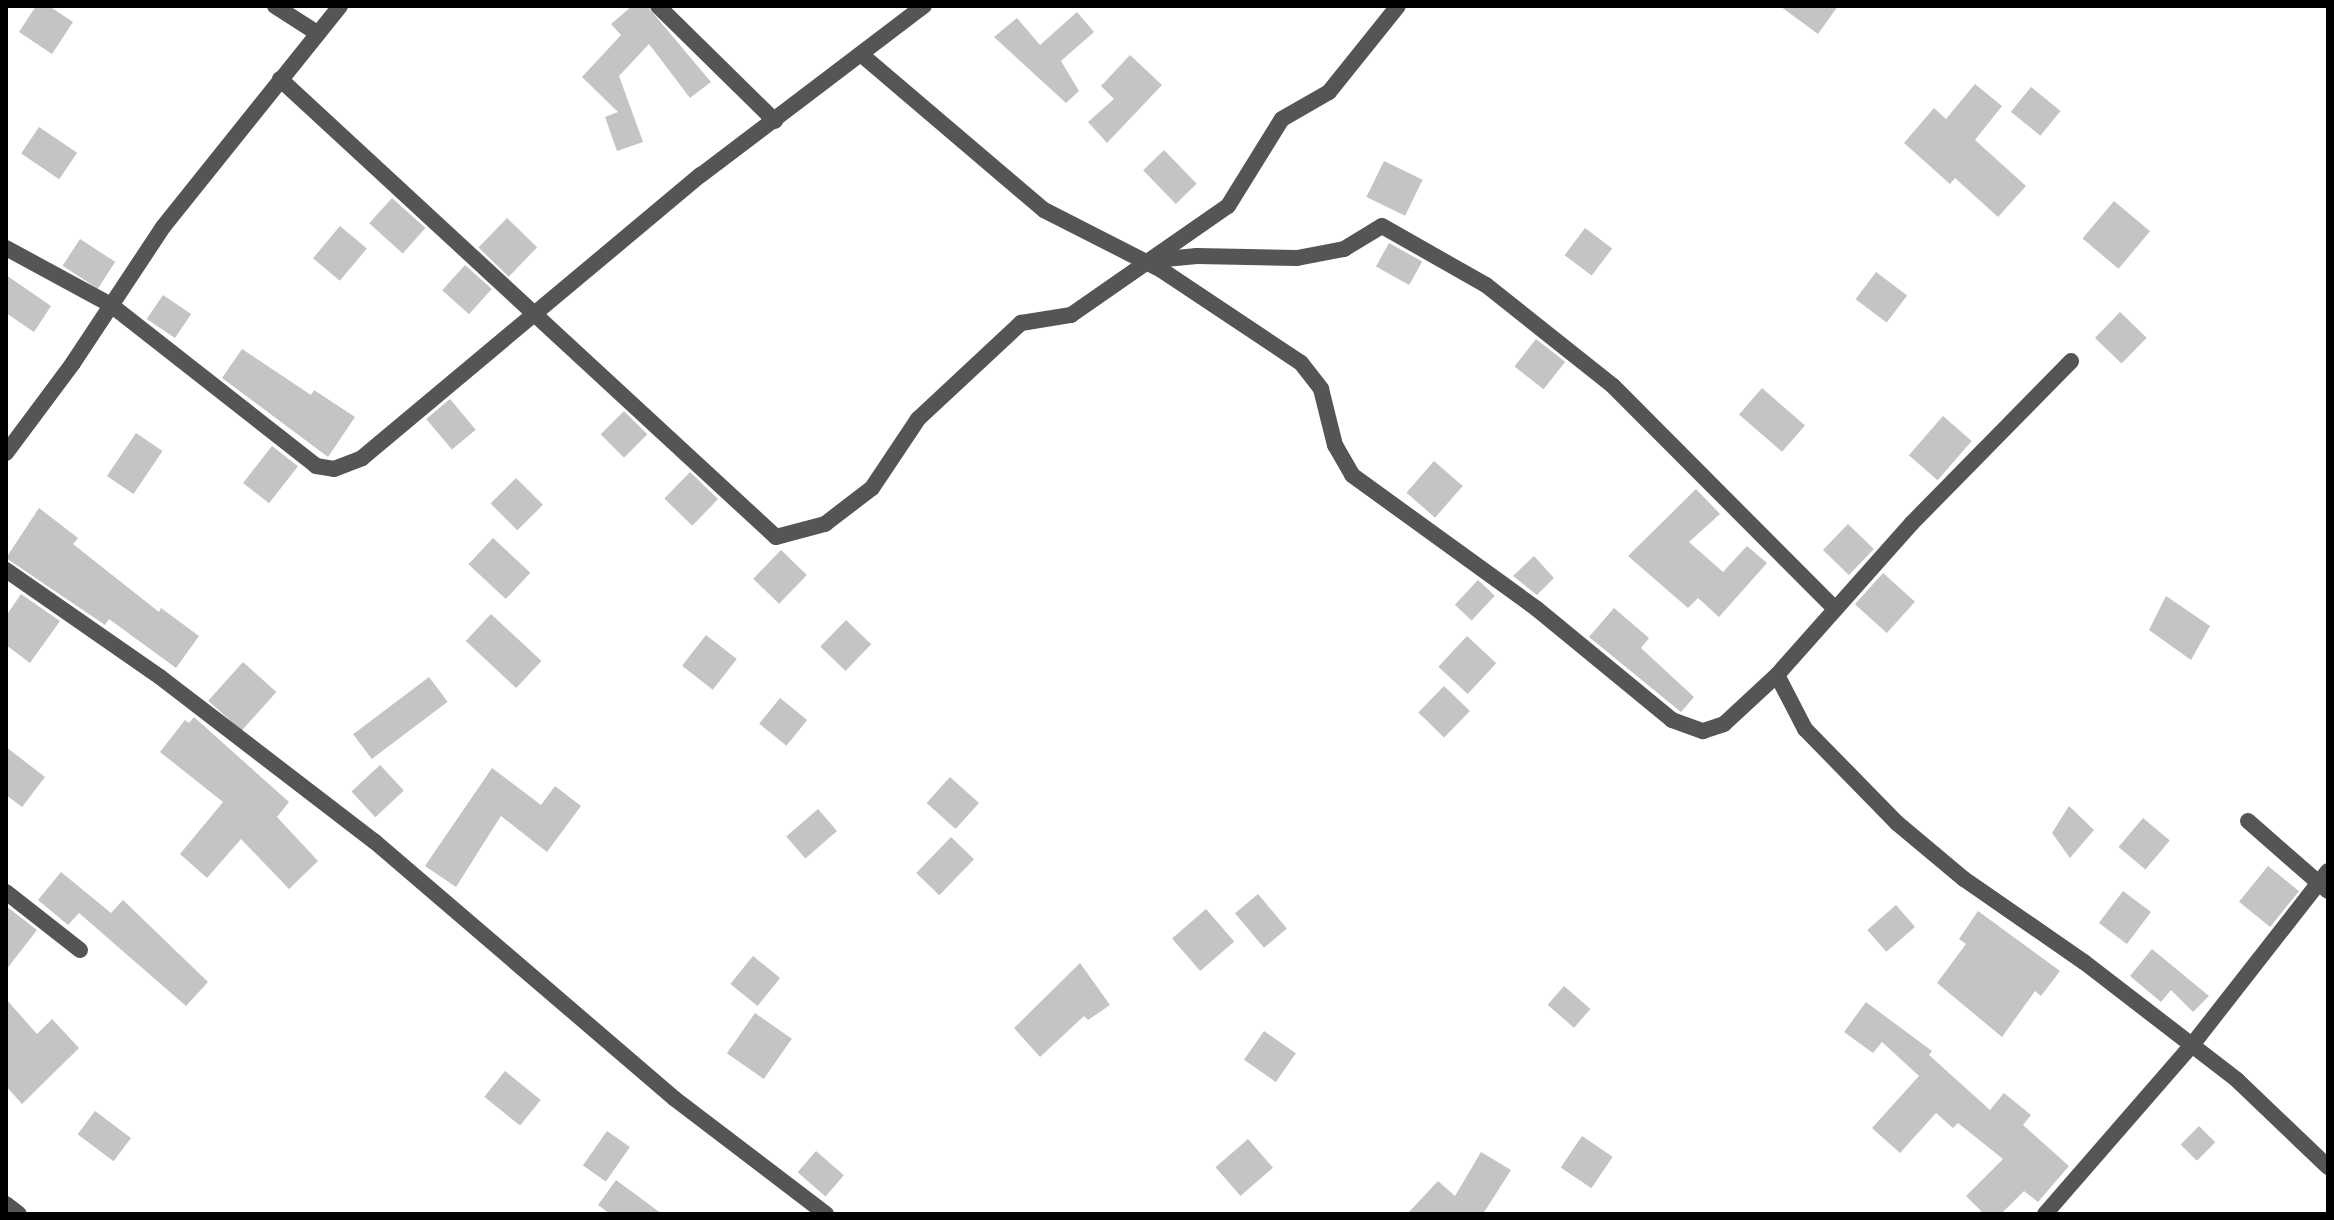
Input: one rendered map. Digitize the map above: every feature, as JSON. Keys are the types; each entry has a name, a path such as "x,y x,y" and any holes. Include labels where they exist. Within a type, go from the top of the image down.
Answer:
{"street":[{"path":"275,6 317,33"},
{"path":"6,453 163,227 340,6"},
{"path":"658,6 775,121"},
{"path":"6,248 111,305 316,466 334,469 362,458 534,313 924,6"},
{"path":"280,79 776,537 825,524 872,488 918,419 1021,323 1071,315 1122,283 1145,261 1228,206 1282,119 1329,92 1398,6"},
{"path":"863,56 1044,210 1145,261 1301,363 1321,389 1335,445 1352,475 1537,609 1672,720 1703,731 1724,724 1777,675 1835,609 2071,361"},
{"path":"1145,261 1197,256 1297,258 1344,249 1382,226 1486,285 1613,386 1835,609"},
{"path":"6,570 160,677 374,841 663,1089 826,1214"},
{"path":"1777,675 1805,729 1897,823 1964,879 2192,1045 2328,1167"},
{"path":"2045,1214 2192,1045 2325,882 2248,821"},
{"path":"6,892 80,950"},
{"path":"6,1204 19,1214"}],"building":[{"path":"36,6 49,6 73,22 52,54 19,32"},
{"path":"632,6 647,6 711,82 690,98 649,44 619,76 643,142 617,151 605,117 618,112 582,77 621,35 611,24"},
{"path":"1780,6 1838,6 1818,34"},
{"path":"1077,12 1094,32 1061,61 1079,91 1066,103 994,37 1017,18 1040,45"},
{"path":"1130,55 1162,85 1107,143 1088,122 1114,99 1101,86"},
{"path":"1975,84 2002,106 1975,140 2026,186 1998,217 1955,178 1950,184 1904,143 1934,108 1946,119"},
{"path":"2031,87 2061,111 2040,136 2011,112"},
{"path":"39,127 77,153 59,179 21,154"},
{"path":"1164,150 1197,184 1176,204 1143,170"},
{"path":"1384,161 1423,180 1405,216 1366,197"},
{"path":"392,198 425,228 403,253 369,223"},
{"path":"2114,201 2150,231 2119,269 2083,239"},
{"path":"507,218 537,247 509,277 479,247"},
{"path":"340,226 367,248 340,281 313,258"},
{"path":"1585,228 1612,248 1592,276 1565,255"},
{"path":"80,239 115,262 98,289 63,266"},
{"path":"1389,243 1422,261 1409,285 1376,267"},
{"path":"465,265 492,289 469,314 442,290"},
{"path":"1876,272 1907,295 1887,323 1856,299"},
{"path":"6,275 51,306 34,332 6,313"},
{"path":"163,295 191,314 175,338 147,319"},
{"path":"2120,312 2147,338 2122,364 2095,338"},
{"path":"1536,339 1565,362 1544,389 1514,367"},
{"path":"242,349 311,395 314,390 355,417 328,457 222,378"},
{"path":"1762,388 1805,425 1782,452 1739,414"},
{"path":"450,399 476,430 452,450 426,419"},
{"path":"624,411 647,434 624,458 601,434"},
{"path":"1943,416 1972,441 1938,480 1909,455"},
{"path":"136,433 163,451 133,494 107,476"},
{"path":"272,446 298,466 269,503 243,483"},
{"path":"1434,461 1463,486 1435,518 1406,493"},
{"path":"690,472 718,499 692,526 664,499"},
{"path":"516,478 543,505 517,530 491,503"},
{"path":"1696,489 1720,514 1689,542 1723,572 1747,546 1767,563 1719,617 1698,598 1688,608 1628,556"},
{"path":"39,508 78,538 73,544 159,612 161,608 199,636 176,668 109,619 105,625 6,558"},
{"path":"1848,524 1874,549 1849,575 1823,550"},
{"path":"493,538 530,573 506,599 468,564"},
{"path":"781,550 807,575 779,604 753,579"},
{"path":"1534,556 1554,578 1537,595 1513,576"},
{"path":"1883,573 1915,602 1887,633 1855,604"},
{"path":"1478,580 1495,596 1472,621 1455,605"},
{"path":"21,594 60,621 30,663 6,645 6,616"},
{"path":"2166,596 2210,626 2191,660 2149,630"},
{"path":"1614,608 1649,638 1641,648 1694,697 1681,712 1589,637"},
{"path":"491,614 541,661 516,688 466,641"},
{"path":"846,620 871,644 845,671 820,647"},
{"path":"706,635 737,659 713,690 682,666"},
{"path":"1467,636 1496,663 1468,694 1438,667"},
{"path":"243,662 276,692 242,731 208,701"},
{"path":"429,677 448,702 372,759 353,734"},
{"path":"1444,686 1470,711 1444,738 1418,713"},
{"path":"780,698 807,720 786,746 759,724"},
{"path":"194,717 289,802 277,817 318,861 289,889 241,839 207,878 180,854 223,802 160,752 185,720 189,723"},
{"path":"6,747 45,777 22,807 6,795"},
{"path":"380,765 404,791 375,817 351,792"},
{"path":"492,768 541,805 555,786 581,806 547,852 501,816 456,887 425,866"},
{"path":"950,777 979,803 956,829 927,803"},
{"path":"2069,806 2094,830 2070,858 2052,833"},
{"path":"818,809 837,831 805,858 786,837"},
{"path":"2143,818 2170,840 2145,870 2119,847"},
{"path":"951,837 974,859 939,895 916,873"},
{"path":"2268,866 2299,891 2270,927 2239,902"},
{"path":"61,872 111,913 123,900 208,982 186,1006 79,913 68,925 38,900"},
{"path":"2123,891 2151,912 2127,944 2099,923"},
{"path":"1258,894 1287,928 1264,948 1235,913"},
{"path":"1896,905 1915,927 1886,952 1867,930"},
{"path":"6,906 37,930 6,970"},
{"path":"1206,909 1234,941 1200,971 1172,939"},
{"path":"1978,911 2060,971 2041,996 2035,991 2002,1037 1937,983 1966,944 1959,939"},
{"path":"2152,949 2209,996 2193,1012 2171,990 2161,1002 2130,976"},
{"path":"753,956 780,978 758,1006 730,984"},
{"path":"1080,963 1110,1005 1088,1020 1084,1016 1040,1057 1014,1028"},
{"path":"1564,986 1590,1009 1574,1028 1548,1005"},
{"path":"6,999 37,1034 52,1019 79,1048 22,1104 6,1086"},
{"path":"1866,1002 1932,1051 1929,1055 1990,1110 2004,1093 2031,1115 2023,1125 2069,1166 2038,1202 2024,1191 2001,1214 1984,1214 1966,1196 2003,1159 1958,1123 1953,1128 1936,1113 1900,1153 1872,1128 1919,1076 1882,1042 1873,1053 1844,1032"},
{"path":"755,1013 792,1039 764,1079 727,1053"},
{"path":"1264,1031 1296,1053 1276,1082 1244,1060"},
{"path":"505,1071 541,1100 520,1126 484,1097"},
{"path":"95,1111 131,1138 113,1161 78,1134"},
{"path":"2199,1126 2215,1142 2197,1161 2181,1144"},
{"path":"607,1131 630,1147 606,1181 583,1165"},
{"path":"1582,1136 1613,1157 1591,1188 1561,1168"},
{"path":"1248,1139 1273,1168 1240,1196 1216,1167"},
{"path":"816,1151 844,1175 826,1196 798,1172"},
{"path":"1481,1152 1511,1170 1483,1214 1407,1214 1438,1181 1455,1196"},
{"path":"616,1180 662,1214 610,1214 598,1205"}]}
